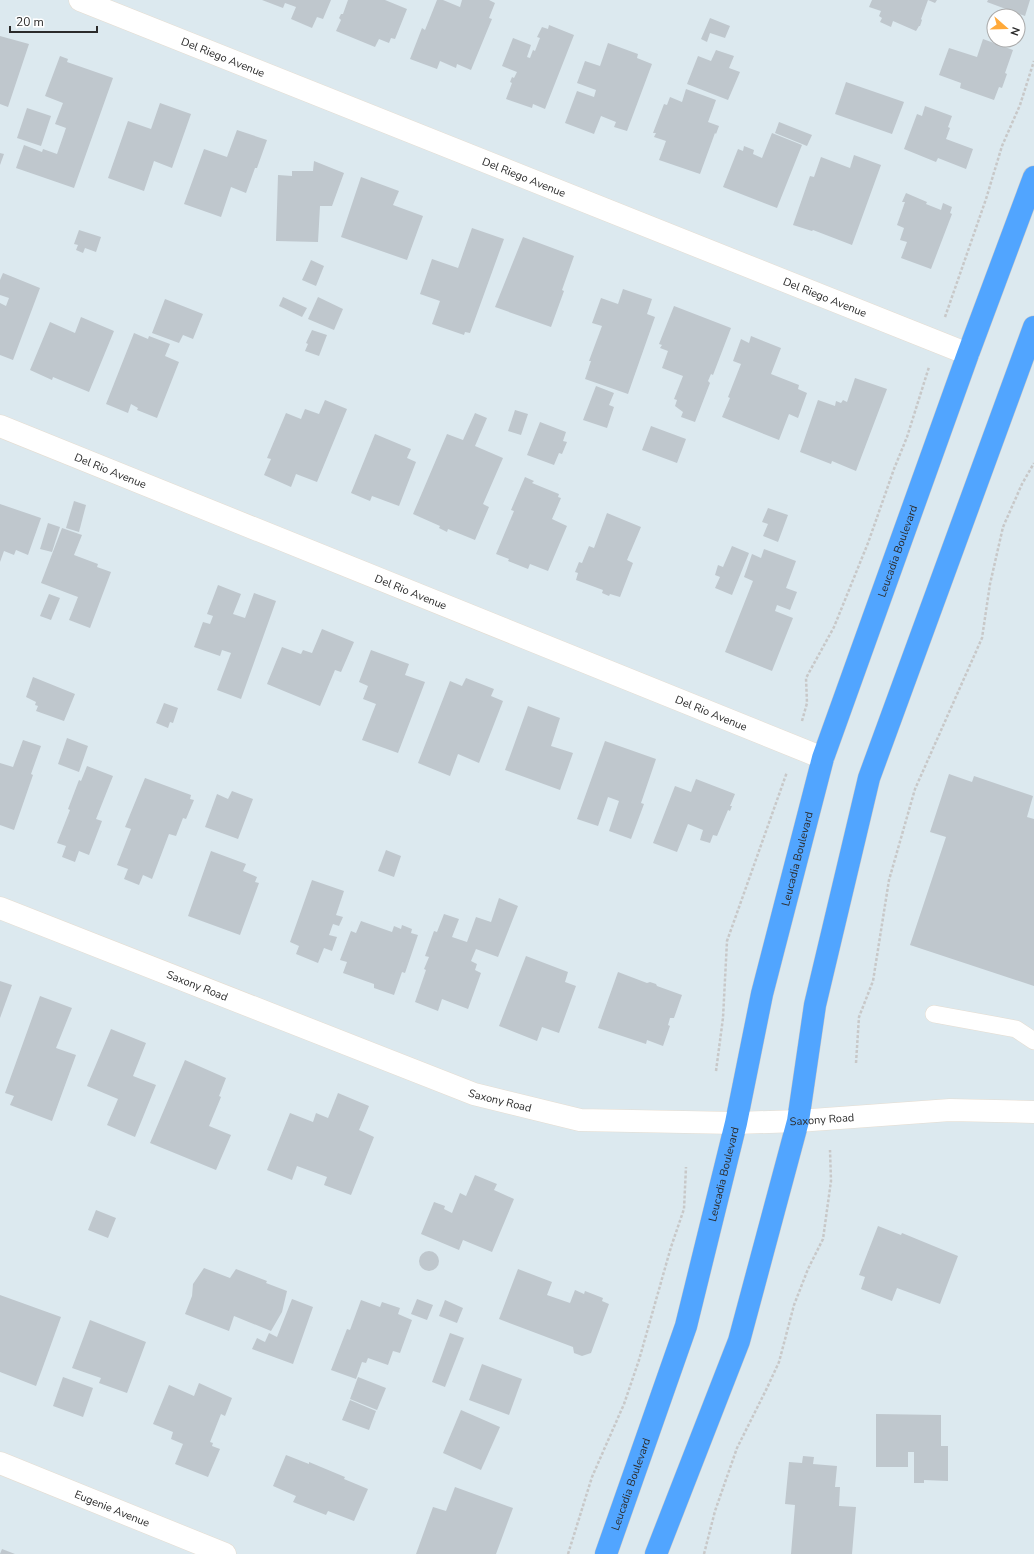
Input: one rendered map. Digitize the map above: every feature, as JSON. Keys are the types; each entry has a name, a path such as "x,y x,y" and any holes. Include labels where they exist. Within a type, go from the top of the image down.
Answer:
{"main road":[{"name":"Leucadia Boulevard","path":"606,1554 686,1326 736,1123 762,994 822,758 968,354 1034,177"},
{"path":"656,1554 739,1341 798,1121 815,1005 869,778 1034,328"}],"street":[{"name":"Del Riego Avenue","path":"80,0 968,354"},
{"name":"Del Rio Avenue","path":"0,426 822,758"},
{"name":"Saxony Road","path":"0,908 474,1094 580,1120 736,1123 798,1121 950,1110 1034,1112"},
{"name":"Eugenie Avenue","path":"0,1463 225,1554"}],"lane":[{"path":"934,1014 1016,1029 1034,1041"}],"path":[{"path":"716,1071 723,1018 727,941 780,793 807,704 806,678 834,627 868,542 907,437 937,342 986,199 1002,146 1020,105 1034,60"},
{"path":"856,1063 859,1017 873,981 889,880 914,789 982,638 990,584 1003,527 1022,484 1034,463"},
{"path":"704,1554 714,1511 737,1448 779,1362 794,1305 808,1269 823,1239 832,1181 830,1150"},
{"path":"568,1554 592,1477 624,1404 639,1360 671,1247 684,1209 686,1167"}],"building":[{"path":"262,0 331,0 323,19 317,17 312,28 291,19 296,7 285,3 283,8"},
{"path":"348,0 385,0 407,9 395,39 391,38 389,43 379,39 375,47 336,31 341,20 339,18 341,14 343,14"},
{"path":"437,0 443,0 460,7 462,0 489,0 495,3 489,18 492,19 471,70 457,64 456,68 440,61 437,69 410,59 422,28 425,30"},
{"path":"872,0 928,0 920,26 916,31 893,21 891,27 880,22 882,18 879,16 881,11 869,7"},
{"path":"928,0 937,0 935,3"},
{"path":"988,0 1030,0 1026,13 1026,8 1003,8 987,2"},
{"path":"710,18 730,26 725,38 710,33 707,42 701,39"},
{"path":"549,25 574,35 545,109 533,104 532,108 506,99 512,83 510,82 512,77 514,78 517,72 502,66 513,38 531,45 527,57 530,58 533,50 535,51 540,38 537,37 542,27 548,29"},
{"path":"0,36 29,44 8,107 0,104"},
{"path":"983,39 986,40 986,48 1008,48 1013,50 1005,73 1007,74 1002,88 999,87 994,100 960,88 961,83 939,75 949,48 977,57"},
{"path":"608,43 638,54 637,58 652,64 627,131 614,127 616,122 601,116 594,134 565,123 577,91 594,97 596,90 577,83 585,61 600,66"},
{"path":"716,50 734,56 729,68 740,72 728,100 687,84 698,56 711,61"},
{"path":"60,56 68,59 67,62 113,78 74,188 16,168 24,145 42,152 43,149 57,154 66,128 55,124 63,103 45,96"},
{"path":"846,82 904,102 892,134 835,114"},
{"path":"686,89 716,100 708,122 719,126 700,174 659,160 666,141 654,137 656,133 653,133 664,104 667,105 670,97 682,102"},
{"path":"160,103 191,114 172,168 154,161 144,191 108,178 128,121 151,129"},
{"path":"925,106 952,116 946,139 973,149 966,169 938,158 936,162 904,149 917,114 922,116"},
{"path":"27,108 51,116 41,146 17,138"},
{"path":"779,122 812,135 807,146 775,133"},
{"path":"237,130 267,140 246,193 231,187 221,217 184,204 204,149 227,157"},
{"path":"772,133 802,145 777,208 723,187 738,149 743,151 744,146 754,150 753,154 762,158"},
{"path":"0,153 4,154 0,165"},
{"path":"854,155 881,165 852,245 813,230 812,231 793,225 810,176 814,177 821,157 850,168"},
{"path":"314,161 344,173 332,206 320,206 318,242 276,241 278,175 292,176 292,171 313,171"},
{"path":"361,177 399,191 393,205 423,216 407,260 341,237"},
{"path":"906,193 941,210 943,203 952,207 950,213 952,214 931,269 901,258 907,242 900,240 904,228 897,225 905,202 902,202"},
{"path":"472,228 504,239 470,333 465,332 464,335 432,324 440,301 420,294 432,259 458,268"},
{"path":"79,230 101,237 96,252 85,248 83,253 76,250 78,245 74,244"},
{"path":"523,237 574,256 562,290 564,291 551,327 495,307"},
{"path":"311,260 324,266 316,286 302,280"},
{"path":"3,273 40,288 13,360 0,355 0,303 6,306 9,298 0,295 0,280"},
{"path":"623,289 652,299 647,314 655,317 628,394 585,379 591,361 589,361 602,326 592,323 601,298 618,304"},
{"path":"283,297 307,308 302,317 279,306"},
{"path":"318,297 343,309 334,330 308,319"},
{"path":"165,299 203,314 193,339 183,335 179,343 152,333"},
{"path":"674,306 731,328 713,375 711,374 708,381 710,383 695,422 681,417 683,412 675,406 677,400 674,399 683,376 662,368 668,351 660,348 662,345 659,344"},
{"path":"81,317 114,331 89,392 53,377 52,380 30,370 50,322 75,333"},
{"path":"312,330 327,335 319,356 305,351 308,344 306,343"},
{"path":"134,333 148,339 149,336 170,344 165,356 179,362 157,418 137,410 138,408 131,404 128,413 106,404"},
{"path":"751,336 781,348 771,374 799,385 798,389 807,393 798,418 789,414 779,440 722,417 741,364 733,361 741,339 749,343"},
{"path":"855,378 887,389 856,471 832,461 831,464 800,452 818,400 835,406 836,401 841,403 843,400 847,402"},
{"path":"596,386 614,393 609,405 614,407 607,428 583,420"},
{"path":"325,400 347,409 317,482 296,474 291,487 264,475 271,459 267,458 286,413 301,419 305,409 319,414"},
{"path":"515,410 528,414 521,435 508,431"},
{"path":"475,413 487,418 475,446 503,458 483,504 489,507 475,540 448,529 447,532 439,528 440,526 413,514 447,434 463,440"},
{"path":"540,422 566,432 563,441 567,442 562,454 559,453 554,465 527,455"},
{"path":"651,426 686,439 677,463 642,450"},
{"path":"375,434 411,449 407,458 416,462 399,506 372,496 370,501 351,493"},
{"path":"525,477 534,481 532,483 559,494 558,497 561,498 552,519 567,526 548,571 530,564 528,569 508,561 509,559 496,554 514,511 511,510"},
{"path":"74,501 86,505 79,532 66,528"},
{"path":"0,504 41,518 28,555 16,550 14,555 4,551 0,562"},
{"path":"768,508 788,515 778,542 763,536 768,524 762,522"},
{"path":"607,513 641,527 627,560 633,563 620,597 610,594 609,596 602,593 603,590 576,580 578,573 575,572 579,562 582,563 589,546 594,548"},
{"path":"48,523 60,527 52,552 40,549"},
{"path":"62,528 82,535 74,555 98,564 97,567 111,572 90,628 69,620 78,597 41,583"},
{"path":"732,546 749,553 732,595 715,588 720,577 715,575 718,565 723,567"},
{"path":"764,549 796,561 786,588 797,592 790,610 777,605 775,611 793,618 772,671 725,652 753,581 744,577 752,554 761,558"},
{"path":"218,585 241,594 233,614 245,618 254,593 276,601 241,699 217,690 231,653 222,650 220,656 194,647 203,622 210,624 213,616 207,614"},
{"path":"49,594 60,598 51,620 40,616"},
{"path":"322,629 354,642 341,672 335,670 320,706 267,684 282,647 301,654 303,650 312,653"},
{"path":"371,650 409,664 405,675 425,682 398,753 362,740 376,704 363,699 368,686 359,682"},
{"path":"33,677 75,694 64,721 36,711 38,706 35,705 36,702 26,697"},
{"path":"466,678 494,689 491,696 503,701 479,763 458,754 450,776 418,763 450,681 462,686"},
{"path":"164,703 178,708 173,723 170,722 168,728 156,723"},
{"path":"528,706 560,718 551,746 573,753 560,790 505,770"},
{"path":"67,738 88,746 79,772 58,764"},
{"path":"23,740 41,746 31,774 33,775 14,830 0,825 0,763 13,767"},
{"path":"605,741 656,759 641,803 644,804 631,839 609,831 619,801 608,797 598,826 577,819"},
{"path":"87,766 113,776 96,819 102,821 89,855 79,851 75,862 62,857 66,846 57,843 70,810 68,809 79,780 81,781"},
{"path":"949,774 972,782 974,776 1033,796 1027,817 1034,819 1034,986 910,945 946,837 930,832"},
{"path":"145,778 191,795 190,799 194,800 186,819 183,818 176,836 169,834 152,879 143,875 139,885 124,879 128,869 117,865 131,829 125,827"},
{"path":"696,779 735,794 730,806 732,806 730,811 728,810 717,836 713,835 710,843 700,840 703,830 688,824 677,852 653,843 675,786 691,792"},
{"path":"232,791 253,799 238,839 205,827 217,794 228,799"},
{"path":"386,850 401,856 394,877 378,871"},
{"path":"211,851 246,864 243,871 257,877 255,882 259,883 240,935 188,916"},
{"path":"312,880 344,891 336,915 343,917 339,926 333,924 329,935 337,937 332,951 324,948 318,963 296,954 299,946 290,942"},
{"path":"499,898 518,906 498,957 476,949 471,961 477,964 475,970 481,973 468,1009 442,999 438,1011 415,1002 426,970 424,969 429,957 425,956 434,931 437,932 444,914 459,919 452,937 467,942 476,917 491,922"},
{"path":"361,921 392,932 394,926 401,929 402,925 412,929 411,933 418,935 405,973 402,972 394,995 374,988 374,984 343,973 347,962 340,960 351,931 356,933"},
{"path":"526,956 568,972 565,982 576,986 559,1033 542,1027 537,1041 499,1026"},
{"path":"618,972 647,983 650,982 656,984 657,986 682,995 674,1018 670,1018 668,1025 670,1026 663,1046 647,1040 646,1044 598,1028"},
{"path":"0,981 12,985 0,1018"},
{"path":"40,996 72,1008 56,1048 76,1055 52,1121 10,1105 14,1096 5,1093"},
{"path":"111,1029 146,1043 133,1076 156,1085 135,1137 107,1125 118,1099 87,1086"},
{"path":"185,1060 226,1078 219,1096 221,1097 209,1126 231,1135 216,1170 150,1143"},
{"path":"338,1093 369,1106 359,1130 374,1137 351,1195 324,1185 327,1177 297,1166 292,1180 267,1170 290,1113 313,1122 316,1113 328,1118"},
{"path":"475,1175 497,1184 494,1190 514,1199 492,1252 463,1240 459,1250 421,1234 434,1202 445,1206 444,1209 452,1213 460,1193 466,1196"},
{"path":"96,1210 116,1218 108,1238 88,1230"},
{"path":"878,1226 901,1235 902,1233 958,1256 940,1304 897,1288 892,1301 861,1289 865,1277 859,1275"},
{"path":"429,1251 436,1254 439,1261 436,1268 429,1271 422,1268 419,1261 422,1254"},
{"path":"204,1268 230,1278 236,1269 267,1281 266,1283 287,1291 282,1312 271,1331 234,1316 229,1331 185,1314 192,1296 193,1284"},
{"path":"518,1269 552,1282 547,1295 570,1303 575,1290 584,1294 585,1291 603,1298 602,1301 609,1304 591,1353 582,1356 574,1353 573,1347 499,1319"},
{"path":"0,1295 61,1317 36,1386 0,1372"},
{"path":"292,1299 313,1307 293,1364 252,1349 257,1338 265,1342 269,1333 277,1337"},
{"path":"417,1299 433,1305 427,1320 411,1314"},
{"path":"361,1300 380,1307 382,1302 400,1308 398,1314 412,1320 400,1353 393,1351 388,1365 368,1358 366,1363 362,1362 356,1379 331,1370 347,1329 350,1330"},
{"path":"445,1300 463,1308 457,1323 439,1316"},
{"path":"90,1320 146,1342 127,1393 99,1383 101,1378 72,1368"},
{"path":"450,1333 464,1338 445,1387 432,1382"},
{"path":"482,1364 522,1379 509,1415 469,1400"},
{"path":"63,1377 93,1388 83,1417 53,1406"},
{"path":"358,1377 386,1388 377,1410 350,1399"},
{"path":"199,1383 232,1398 225,1416 221,1414 210,1442 213,1443 212,1446 220,1449 208,1477 175,1464 183,1444 171,1439 173,1432 153,1424 169,1385 194,1396"},
{"path":"350,1400 376,1411 369,1430 342,1420"},
{"path":"461,1410 500,1427 481,1470 443,1453"},
{"path":"876,1414 941,1415 941,1446 948,1446 948,1481 924,1480 924,1483 914,1483 914,1452 908,1452 908,1467 876,1467"},
{"path":"286,1455 309,1464 309,1462 345,1477 344,1479 368,1489 354,1521 328,1511 326,1515 293,1502 296,1496 273,1486"},
{"path":"803,1456 814,1457 813,1464 837,1466 835,1487 840,1487 839,1506 856,1507 852,1554 791,1554 795,1505 785,1504 789,1462 802,1463"},
{"path":"455,1487 513,1508 496,1554 416,1554 433,1507 446,1511"},
{"path":"2,1549 15,1554 0,1554"}]}
